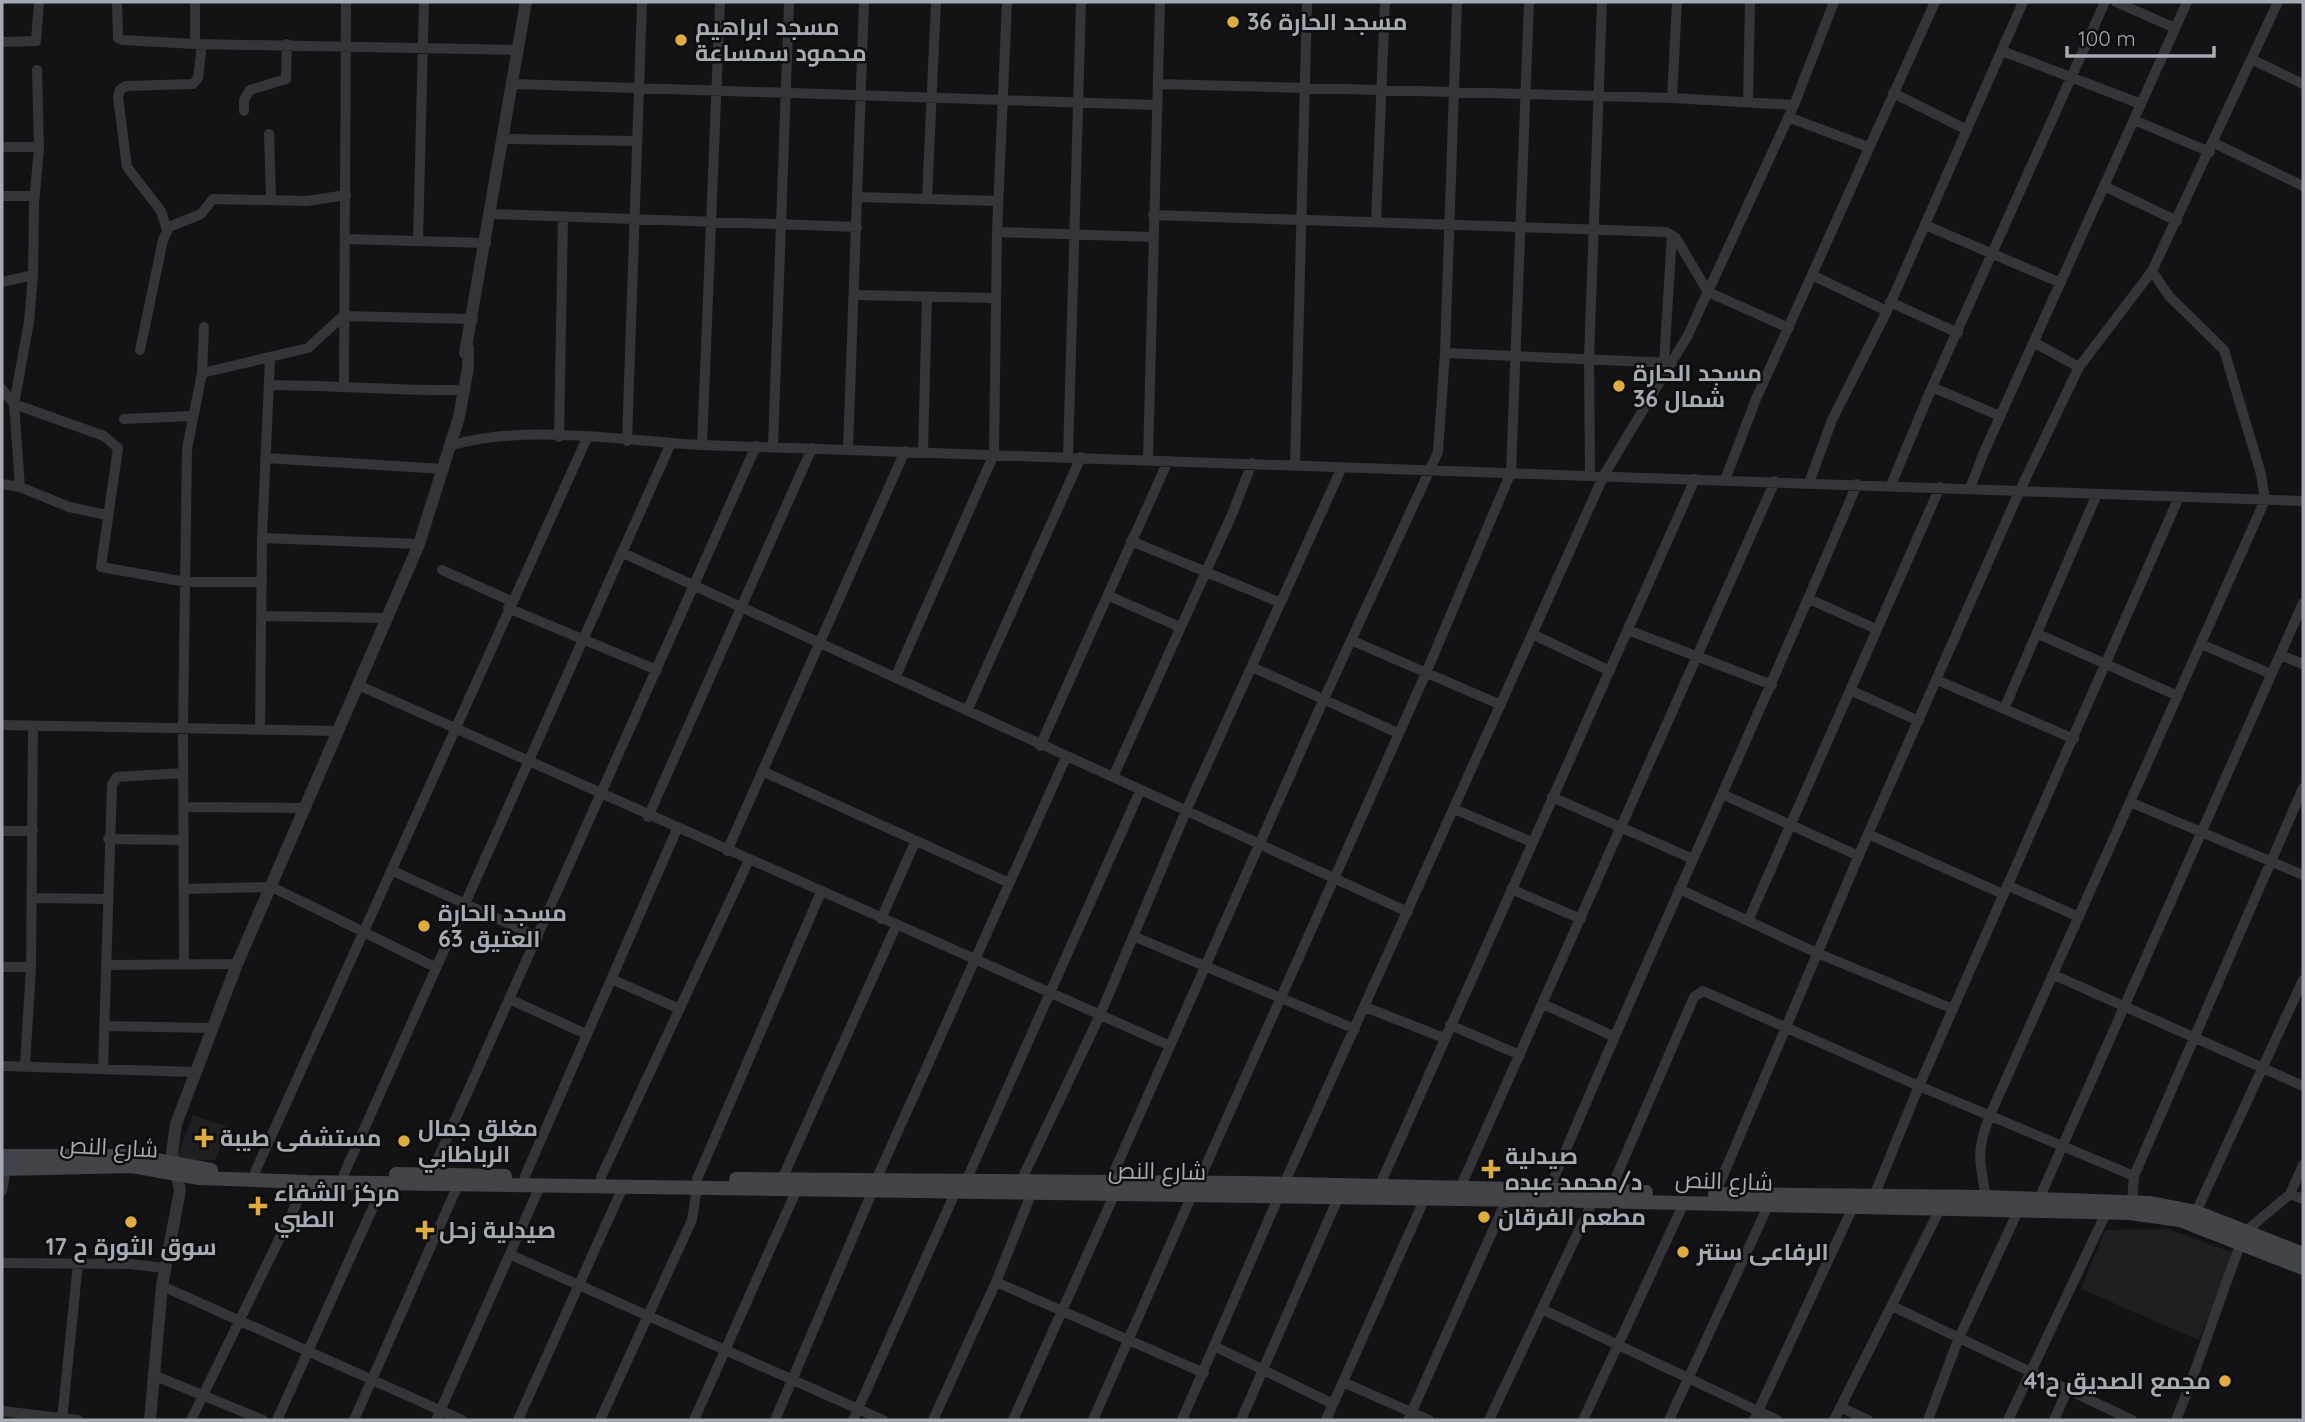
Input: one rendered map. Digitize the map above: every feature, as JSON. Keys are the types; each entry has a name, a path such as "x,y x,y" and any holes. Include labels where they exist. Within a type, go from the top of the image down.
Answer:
{"main road":[{"name":"شارع النص","path":"5,1162 134,1156 225,1180 307,1182 623,1187 782,1179 874,1185 961,1186 1032,1192 1112,1187"},
{"name":"شارع النص","path":"176,1168 344,1174 601,1177 797,1189 874,1185"},
{"name":"شارع النص","path":"961,1186 1021,1181 1195,1189 1379,1187 1610,1191 1768,1206 1941,1207 2106,1213 2170,1217 2303,1254"},
{"name":"شارع النص","path":"1283,1190 1338,1198 1424,1200 1684,1203 1714,1199 1874,1196 2132,1202 2196,1212 2303,1268"}],"street":[{"path":"2,42 36,41 39,2"},
{"path":"117,2 118,38 198,44 346,44 519,50"},
{"path":"140,350 167,230 161,211 127,167 118,97 120,90 126,86 193,84 198,78 195,2"},
{"path":"344,386 346,2"},
{"path":"418,240 424,2"},
{"path":"150,1420 162,1286 179,1201 173,1140 194,1072 237,964 419,544 444,469 465,390 468,348 526,2"},
{"path":"627,441 642,2"},
{"path":"702,444 720,2"},
{"path":"773,446 789,2"},
{"path":"848,449 864,2"},
{"path":"927,198 936,2"},
{"path":"895,678 994,454 995,298 1007,2"},
{"path":"1069,457 1081,2"},
{"path":"1148,459 1160,2"},
{"path":"1295,465 1307,2"},
{"path":"1376,221 1385,2"},
{"path":"1013,1420 1063,1312 1168,1045 1323,701 1432,470 1440,440 1445,353 1457,2"},
{"path":"1093,1420 1278,998 1335,878 1426,673 1511,472 1529,2"},
{"path":"1590,475 1589,358 1602,2"},
{"path":"1672,98 1677,2"},
{"path":"1748,102 1750,2"},
{"path":"1182,1420 1604,475 1708,292 1794,105 1834,2"},
{"path":"1725,480 1756,399 1814,276 1868,147 1935,2"},
{"path":"1809,483 1832,420 1888,307 2023,2"},
{"path":"1891,485 1931,387 2105,2"},
{"path":"2116,2 2175,27"},
{"path":"1970,488 2187,2"},
{"path":"1714,1199 1868,834 2020,490 2079,367 2152,271 2212,148 2278,2"},
{"path":"244,111 250,90 286,79 287,44"},
{"path":"2002,51 2141,104"},
{"path":"2251,60 2303,83"},
{"path":"20,487 14,404 29,322 33,275 39,147 37,70"},
{"path":"514,84 716,88 1156,106"},
{"path":"1157,84 1672,98 1794,105"},
{"path":"1893,93 1965,128"},
{"path":"1788,117 1868,147"},
{"path":"2134,120 2212,148 2303,186"},
{"path":"269,134 271,199"},
{"path":"505,139 638,141"},
{"path":"2,147 39,147"},
{"path":"2104,186 2176,221"},
{"path":"167,230 201,214 213,199 314,201 346,195"},
{"path":"2,196 35,196"},
{"path":"858,197 998,201"},
{"path":"492,214 709,224 857,227"},
{"path":"1153,215 1522,225 1672,235"},
{"path":"559,437 563,218"},
{"path":"1924,225 2061,284"},
{"path":"997,232 1152,237"},
{"path":"1672,235 1708,292 1790,328"},
{"path":"1668,362 1672,235"},
{"path":"346,239 486,243"},
{"path":"1986,1197 1978,1156 1979,1144 1990,1115 2265,500 2261,474 2224,350 2169,296 2152,271"},
{"path":"2,282 33,275"},
{"path":"1814,276 1958,332"},
{"path":"855,295 995,298"},
{"path":"923,452 928,297"},
{"path":"202,373 270,359 316,344 343,316 473,319"},
{"path":"184,965 183,727 187,449 202,373 204,327"},
{"path":"2035,343 2079,367"},
{"path":"450,443 456,390 468,348"},
{"path":"1445,353 1668,362"},
{"path":"260,729 262,538 270,359"},
{"path":"270,385 344,386 399,391 456,390"},
{"path":"1931,387 2000,416"},
{"path":"2,390 14,404 104,436 118,448 101,567 186,582 262,582"},
{"path":"124,419 192,416"},
{"path":"450,443 494,438 559,437 2303,501"},
{"path":"254,1172 393,871 510,604 587,438"},
{"path":"344,1174 671,443"},
{"path":"431,1174 757,446"},
{"path":"648,817 812,448"},
{"path":"727,850 905,451"},
{"path":"967,711 1082,457"},
{"path":"265,458 444,469"},
{"path":"1040,746 1168,461"},
{"path":"1113,777 1252,463"},
{"path":"1021,1181 1100,1015 1186,811 1342,467"},
{"path":"1379,1187 1695,479"},
{"path":"1460,1188 1775,481"},
{"path":"2,484 20,487 69,507 107,515"},
{"path":"1549,1190 1613,1036 1772,685 1857,484"},
{"path":"1748,921 1940,487"},
{"path":"2004,709 2097,494"},
{"path":"1874,1196 2005,889 2107,665 2179,498"},
{"path":"262,538 419,544"},
{"path":"1132,541 1279,602"},
{"path":"623,553 740,609 1408,912"},
{"path":"442,570 582,640 657,670"},
{"path":"1109,596 1180,627"},
{"path":"1809,599 1876,629"},
{"path":"2039,1199 2303,603"},
{"path":"263,616 388,618"},
{"path":"1628,630 1772,685"},
{"path":"1532,634 1610,671"},
{"path":"2038,634 2178,696"},
{"path":"1353,641 1501,705"},
{"path":"2201,644 2271,674"},
{"path":"2280,655 2303,664"},
{"path":"1252,667 1398,733"},
{"path":"1937,680 2074,739"},
{"path":"358,685 648,817 1168,1045"},
{"path":"1850,690 1919,721"},
{"path":"2,725 338,731"},
{"path":"25,1066 31,967 33,726"},
{"path":"775,1420 874,1185 1007,882 1066,757"},
{"path":"762,771 1007,882"},
{"path":"103,1069 108,839 112,785 117,777 183,773"},
{"path":"2132,1202 2134,1176 2303,788"},
{"path":"853,1420 1140,791"},
{"path":"1723,794 1859,856"},
{"path":"1552,797 1693,859"},
{"path":"2130,802 2303,876"},
{"path":"184,807 305,808"},
{"path":"1454,809 1532,842"},
{"path":"525,1176 677,828"},
{"path":"2,831 33,831"},
{"path":"1868,834 2079,917"},
{"path":"108,839 184,840"},
{"path":"881,919 915,842"},
{"path":"601,1177 749,860"},
{"path":"393,871 538,937"},
{"path":"184,889 272,887 435,967"},
{"path":"1511,889 1581,919"},
{"path":"1679,889 1817,953 1953,1009"},
{"path":"600,1420 692,1220 697,1183 821,892"},
{"path":"32,898 107,899"},
{"path":"782,1179 896,926"},
{"path":"1133,936 1355,1029"},
{"path":"106,965 237,964"},
{"path":"2,967 31,967"},
{"path":"2054,975 2192,1039 2303,1086"},
{"path":"611,979 680,1009"},
{"path":"2196,1212 2264,1070 2303,979"},
{"path":"1610,1191 1698,992 1709,991 1919,1086 2134,1176"},
{"path":"509,999 586,1034"},
{"path":"1543,1004 1613,1036"},
{"path":"1365,1007 1444,1038"},
{"path":"1450,1025 1520,1055"},
{"path":"104,1026 212,1028"},
{"path":"2,1066 194,1072"},
{"path":"2,1191 5,1162"},
{"path":"2176,1420 2198,1368 2217,1304 2244,1237 2290,1194 2303,1165"},
{"path":"191,1420 307,1182"},
{"path":"277,1420 384,1183"},
{"path":"355,1420 458,1185"},
{"path":"438,1415 540,1186"},
{"path":"517,1420 623,1187"},
{"path":"694,1420 797,1189"},
{"path":"933,1420 996,1282 1032,1192"},
{"path":"2290,1194 2303,1199"},
{"path":"1241,1420 1338,1198"},
{"path":"1326,1420 1424,1200"},
{"path":"1410,1416 1506,1200"},
{"path":"1489,1420 1593,1201"},
{"path":"1583,1420 1684,1203"},
{"path":"1669,1420 1768,1206"},
{"path":"1756,1416 1853,1207"},
{"path":"1834,1420 1941,1207"},
{"path":"1928,1420 1958,1340 2018,1211"},
{"path":"2008,1420 2106,1213"},
{"path":"511,1255 883,1420"},
{"path":"2,1263 78,1263 165,1268"},
{"path":"62,1420 78,1263"},
{"path":"996,1282 1204,1373"},
{"path":"162,1286 308,1351 438,1415 462,1420"},
{"path":"1892,1307 2127,1419"},
{"path":"1542,1309 1690,1377 1756,1416 1777,1420"},
{"path":"1216,1346 1333,1404"},
{"path":"153,1375 263,1420"},
{"path":"1343,1382 1410,1416 1429,1420"},
{"path":"2054,1420 2067,1391"},
{"path":"1840,1407 1868,1420"},
{"path":"2,1411 78,1420"}],"shaded area":[{"name":"مستشفى طيبة","path":"193,1115 228,1127 215,1160 180,1160 178,1155"},
{"path":"2168,1229 2234,1253 2199,1340 2081,1289 2105,1230"}],"place":[{"name":"مسجد الحارة 36","path":"1233,22"},
{"name":"مسجد ابراهيم محمود سمساعة","path":"681,40"},
{"name":"مسجد الحارة 36 شمال","path":"1619,386"},
{"name":"مسجد الحارة 63 العتيق","path":"424,926"},
{"name":"مستشفى طيبة","path":"204,1138"},
{"name":"مغلق جمال الرباطابي","path":"404,1141"},
{"name":"صيدلية د/محمد عبده","path":"1491,1169"},
{"name":"مركز الشفاء الطبي","path":"258,1206"},
{"name":"مطعم الفرقان","path":"1484,1217"},
{"name":"سوق الثورة ح 17","path":"131,1222"},
{"name":"صيدلية زحل","path":"425,1230"},
{"name":"الرفاعى سنتر","path":"1683,1252"},
{"name":"مجمع الصديق ح41","path":"2225,1381"}]}
